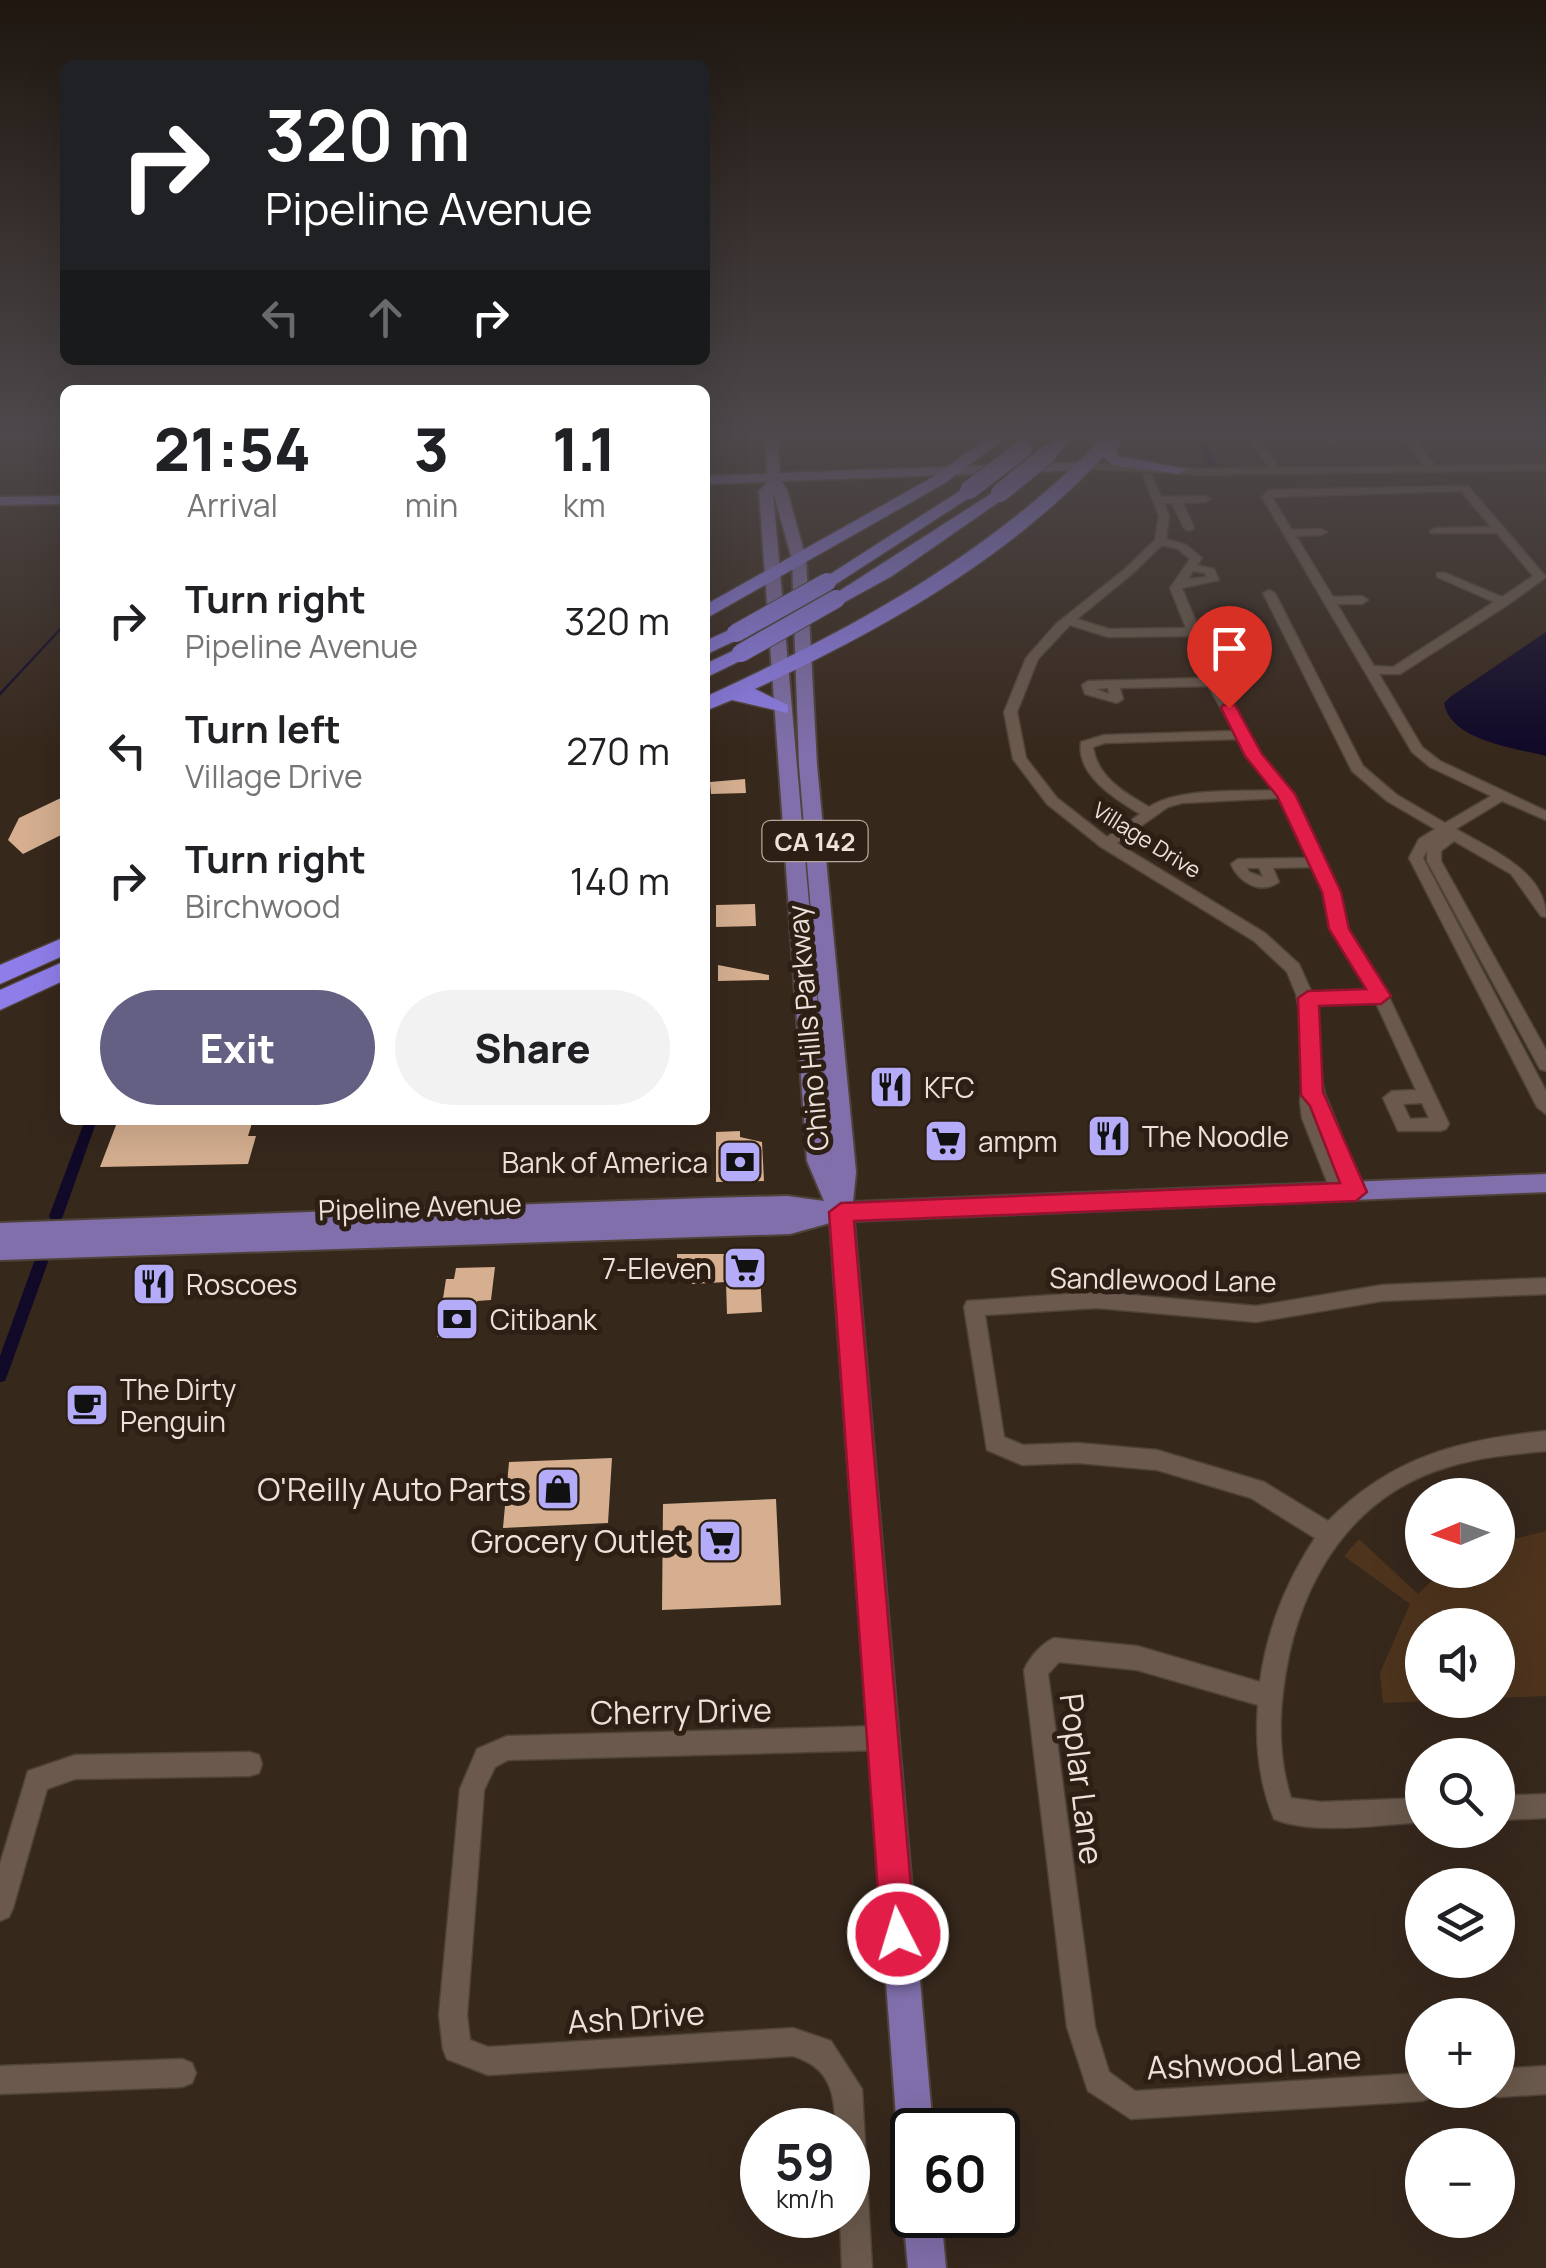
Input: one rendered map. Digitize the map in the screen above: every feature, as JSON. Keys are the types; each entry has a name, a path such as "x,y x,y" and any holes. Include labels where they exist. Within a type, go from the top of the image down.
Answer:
{"highway":[{"path":"710,610 839,537"},
{"path":"710,668 739,643 832,591 905,537"},
{"path":"832,591 886,572 936,537"},
{"path":"710,703 779,671 940,582 1004,537"},
{"path":"710,648 739,643"},
{"path":"728,694 753,695 781,709"},
{"path":"0,975 60,947"},
{"path":"0,1000 60,972"}],"main road":[{"name":"Chino Hills Parkway","path":"768,537 818,1161 841,1212"},
{"name":"Chino Hills Parkway","path":"793,537 800,559 808,765 844,1172 841,1212 880,1738 913,2108"},
{"name":"Pipeline Avenue","path":"0,1233 30,1240 790,1224 841,1212 1546,1183"},
{"name":"Pipeline Avenue","path":"0,1250 30,1240"},
{"path":"924,2238 927,2268"}],"street":[{"path":"1161,537 1160,541 1182,547 1196,558 1176,588 1194,632 1199,658 1216,682 1242,736 1286,794 1332,892 1339,929 1381,996 1427,1096"},
{"path":"1293,537 1424,757 1546,816"},
{"path":"1372,670 1396,671 1540,577 1506,537"},
{"name":"Village Drive","path":"1160,541 1034,656 1018,682 1011,718 1022,761 1060,810 1106,844 1261,935 1292,966 1308,998 1311,1117 1331,1150 1348,1192"},
{"path":"1180,583 1213,580 1210,570 1192,567"},
{"path":"1441,575 1505,602"},
{"path":"1269,594 1349,758 1380,788 1516,871 1546,912"},
{"path":"1330,601 1362,600"},
{"path":"1071,621 1108,633 1194,632"},
{"path":"1112,684 1216,682"},
{"path":"1150,814 1112,789 1086,754 1086,745 1104,740 1242,736"},
{"path":"1106,844 1182,798 1286,794"},
{"path":"1509,796 1418,851 1418,867 1546,1106"},
{"path":"1452,831 1434,849 1434,862 1543,1056"},
{"path":"1264,863 1318,862"},
{"path":"1308,998 1381,996"},
{"path":"1516,1051 1543,1056"},
{"name":"Sandlewood Lane","path":"1327,1533 1256,1488 1156,1460 1078,1453 1022,1455 994,1443 974,1307 1098,1300 1256,1314 1382,1293 1546,1286"},
{"path":"1405,1811 1321,1814 1284,1810 1270,1781 1270,1697 1279,1632 1301,1574 1327,1533 1368,1496 1460,1451 1546,1440"},
{"name":"Poplar Lane","path":"1098,2081 1081,2026 1036,1670 1054,1650 1137,1658 1270,1697"},
{"name":"Cherry Drive","path":"456,2049 452,2015 472,1788 486,1758 507,1748 880,1738"},
{"path":"0,1908 37,1780 75,1767 250,1764"},
{"path":"1515,1807 1546,1806"},
{"name":"Ash Drive","path":"456,2049 488,2061 793,2042 821,2051 848,2090 857,2268"},
{"path":"0,2080 182,2074"},
{"path":"1515,2082 1546,2080"},
{"name":"Ashwood Lane","path":"1098,2081 1131,2105 1405,2089"}],"shaded area":[{"path":"1546,632 1546,756 1486,741 1458,726 1444,703"},
{"path":"1546,1531 1546,1696 1515,1697 1515,1608 1408,1608 1410,1604 1344,1556 1359,1539 1405,1582 1405,1588 1418,1594 1424,1588 1515,1588 1515,1539"},
{"path":"1405,1616 1405,1702 1383,1703 1380,1673"}],"building":[{"path":"745,779 746,793 711,794 710,782"},
{"path":"60,798 60,836 23,854 8,840 19,818"},
{"path":"755,904 756,926 716,927 716,905"},
{"path":"718,965 769,975 769,980 718,981"},
{"name":"KFC","path":"870,1079 911,1081 912,1094 871,1095"},
{"name":"ampm","path":"962,1124 966,1147 940,1152 929,1145 930,1125"},
{"path":"116,1125 251,1125 248,1136 256,1136 248,1164 100,1167"},
{"name":"Bank of America","path":"740,1131 740,1137 762,1142 764,1181 716,1182 716,1132"},
{"path":"677,1254 759,1254 762,1312 727,1314 726,1282 692,1284 692,1266 677,1267"},
{"name":"Citibank","path":"495,1267 491,1300 477,1301 472,1337 437,1337 446,1279 454,1279 456,1268"},
{"name":"O'Reilly Auto Parts","path":"612,1458 608,1523 503,1528 509,1462"},
{"name":"Grocery Outlet","path":"776,1499 781,1605 662,1610 663,1504"}],"waterway":[{"path":"0,694 60,629"},
{"path":"56,1216 89,1125"},
{"path":"0,1376 41,1262"}],"place":[{"name":"KFC","path":"891,1087"},
{"name":"The Noodle","path":"1109,1136"},
{"name":"ampm","path":"946,1141"},
{"name":"Bank of America","path":"740,1162"},
{"name":"7-Eleven","path":"745,1268"},
{"name":"Roscoes","path":"154,1284"},
{"name":"Citibank","path":"457,1319"},
{"name":"The Dirty Penguin","path":"87,1405"},
{"name":"O'Reilly Auto Parts","path":"558,1489"},
{"name":"Grocery Outlet","path":"720,1541"}],"route":[{"path":"898,1934 841,1212 1356,1192 1320,1101 1312,1095 1308,998 1381,996 1339,929 1332,892 1286,794 1254,756 1229,708"}]}
